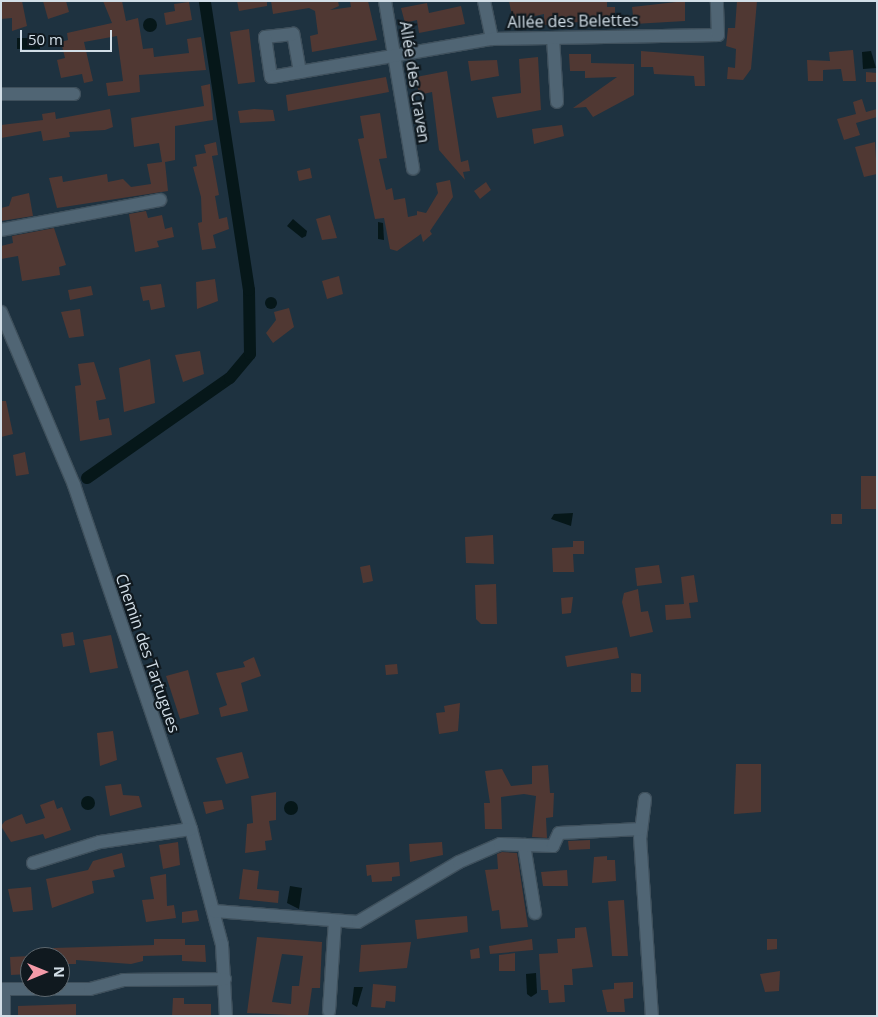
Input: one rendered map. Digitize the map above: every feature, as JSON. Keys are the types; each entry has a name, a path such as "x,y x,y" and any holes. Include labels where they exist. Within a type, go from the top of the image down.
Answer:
{"street":[{"name":"Allée des Craven","path":"385,1 397,57 413,168"},
{"path":"484,1 492,39"},
{"name":"Allée des Belettes","path":"300,72 397,57 492,39 718,35 717,1"},
{"path":"553,38 557,102"},
{"path":"1,94 74,94"},
{"path":"1,230 160,200"},
{"name":"Chemin des Tartugues","path":"1,312 74,485 191,829 214,911 225,979 226,1016"},
{"path":"645,799 641,829 652,1016"},
{"path":"33,863 100,842 191,829"},
{"path":"214,911 358,922 458,862 500,844 553,846 559,833 641,829"},
{"path":"524,845 535,913"},
{"path":"330,1011 335,921"},
{"path":"4,1016 3,989 90,989 123,980 225,979"}],"shaded area":[{"path":"150,18 155,20 157,25 155,30 150,32 145,30 143,25 145,20"},
{"path":"17,38 40,38 40,49 17,49"},
{"path":"871,51 876,68 863,69 862,52"},
{"path":"293,219 307,231 306,236 302,238 287,226"},
{"path":"378,222 383,223 384,240 378,239"},
{"path":"269,297 273,297 277,303 273,309 269,309 265,305 265,301"},
{"path":"573,513 571,526 551,519 554,514"},
{"path":"85,796 91,796 95,803 91,810 85,810 81,806 81,800"},
{"path":"291,801 296,803 298,808 296,813 291,815 286,813 284,808 286,803"},
{"path":"290,886 302,888 299,909 287,903"},
{"path":"536,973 537,993 531,997 527,994 526,974"},
{"path":"354,987 363,987 357,1007 352,1004"}],"building":[{"path":"1,1 22,1 27,26 12,31 12,18 1,19"},
{"path":"43,1 66,1 69,12 48,19"},
{"path":"103,1 122,1 126,21 138,18 143,49 153,48 154,57 189,53 187,39 201,37 206,70 139,75 140,92 108,96 106,83 123,81 117,36 84,42 93,81 84,83 82,74 61,78 57,60 65,58 61,42 68,40 67,33 112,23"},
{"path":"237,1 267,1 267,6 239,11"},
{"path":"271,1 338,1 339,6 330,10 351,7 350,1 368,1 377,40 312,52 310,36 318,34 315,11 309,8 273,14"},
{"path":"509,1 607,2 607,7 615,7 615,17 579,17 579,22 544,25 544,14 513,21"},
{"path":"685,1 685,21 634,24 632,7"},
{"path":"737,1 757,1 751,69 743,80 727,79 728,67 735,68 736,49 726,46 728,28 735,28"},
{"path":"189,2 192,20 166,25 164,13 175,11 174,4"},
{"path":"427,3 429,13 461,6 465,24 419,33 417,20 405,23 401,8"},
{"path":"249,29 255,82 238,84 230,32"},
{"path":"853,50 856,81 843,81 841,69 823,70 823,81 808,81 807,60 830,61 829,52"},
{"path":"641,51 704,56 705,86 695,86 694,76 654,74 653,67 641,67"},
{"path":"569,54 591,54 591,63 634,64 634,95 593,117 586,107 573,108 617,77 585,78 585,71 570,71"},
{"path":"538,57 541,110 497,118 492,97 521,93 519,59"},
{"path":"497,60 499,76 471,81 468,61"},
{"path":"447,71 461,162 468,160 470,171 463,172 465,180 439,150 432,92 419,95 416,77"},
{"path":"866,72 877,73 877,82 866,82"},
{"path":"386,77 389,92 288,111 286,95"},
{"path":"210,84 213,120 175,126 175,160 165,162 168,191 57,208 49,178 62,176 63,182 107,174 108,182 123,179 131,187 151,184 147,164 162,162 159,143 134,147 131,118 204,106 201,86"},
{"path":"862,99 866,112 877,109 877,117 856,123 860,135 844,140 837,119 856,114 853,102"},
{"path":"110,109 113,127 105,130 69,132 70,137 43,141 41,131 1,138 1,125 43,120 42,114 55,112 56,119"},
{"path":"254,109 273,110 275,121 240,123 238,111"},
{"path":"380,113 387,158 379,159 386,190 392,188 394,200 405,198 408,217 417,215 417,211 426,213 438,193 436,183 450,180 453,197 430,231 432,234 423,242 421,234 397,251 390,249 384,218 375,219 358,139 364,138 360,116"},
{"path":"562,125 564,136 534,144 532,129"},
{"path":"216,142 218,155 212,156 219,195 215,196 219,219 227,217 229,229 213,235 216,248 202,250 198,223 202,222 201,197 193,167 197,166 195,155 206,153 204,145"},
{"path":"875,142 877,174 864,177 855,147"},
{"path":"310,168 312,178 299,181 297,171"},
{"path":"486,182 491,190 480,199 474,191"},
{"path":"29,193 33,216 1,221 1,208 9,206 12,197"},
{"path":"146,211 148,218 162,215 165,229 172,227 174,237 157,241 159,247 135,252 129,214"},
{"path":"330,215 337,238 322,240 316,219"},
{"path":"54,228 66,265 59,267 60,275 22,281 18,256 1,259 1,246 13,243 12,236"},
{"path":"339,276 343,294 327,299 322,281"},
{"path":"215,279 218,301 197,309 196,282"},
{"path":"161,284 165,307 151,310 149,300 143,301 140,287"},
{"path":"91,286 93,295 70,300 68,290"},
{"path":"289,308 294,327 273,343 266,333 276,320 274,312"},
{"path":"80,309 84,336 69,338 61,312"},
{"path":"200,351 204,374 183,382 175,355"},
{"path":"150,359 155,403 124,412 119,368"},
{"path":"94,362 106,399 96,401 99,420 109,418 112,435 80,441 75,386 81,385 78,364"},
{"path":"1,401 6,401 13,434 1,437"},
{"path":"25,452 29,474 16,476 13,455"},
{"path":"861,476 877,476 877,509 861,509"},
{"path":"831,514 842,514 842,524 831,524"},
{"path":"493,535 494,564 466,563 465,537"},
{"path":"573,541 584,541 584,554 573,554 574,572 553,572 552,548 573,547"},
{"path":"370,565 373,581 363,583 360,567"},
{"path":"659,565 662,583 637,586 635,568"},
{"path":"694,575 698,602 689,603 691,618 666,620 665,605 684,604 681,577"},
{"path":"496,584 497,624 481,624 476,619 475,585"},
{"path":"638,589 641,612 648,611 653,632 630,637 622,602 624,593"},
{"path":"573,597 571,613 562,614 561,598"},
{"path":"73,632 75,645 63,647 61,634"},
{"path":"111,635 118,668 90,673 83,640"},
{"path":"617,647 619,658 567,667 565,656"},
{"path":"254,657 261,676 241,683 248,711 221,717 219,708 227,705 216,673 245,667 243,662"},
{"path":"397,664 398,674 386,675 385,665"},
{"path":"188,670 199,714 180,719 166,676"},
{"path":"631,673 641,674 641,692 631,692"},
{"path":"460,703 458,731 439,734 436,713 445,712 444,706"},
{"path":"113,731 117,760 100,766 97,733"},
{"path":"242,752 249,778 226,784 216,758"},
{"path":"736,764 761,764 761,812 734,814"},
{"path":"548,765 550,793 554,793 553,817 546,818 547,838 532,837 536,796 524,794 501,797 502,829 485,829 484,803 490,803 485,771 502,769 511,786 532,784 532,766"},
{"path":"121,784 123,795 139,796 142,807 110,816 105,786"},
{"path":"276,792 276,820 269,821 272,840 265,841 266,850 245,853 247,824 253,823 251,796"},
{"path":"54,800 57,809 62,807 71,830 45,839 43,834 11,842 1,826 5,821 22,814 26,824 45,818 40,805"},
{"path":"222,800 224,809 206,814 203,802"},
{"path":"590,840 590,849 569,850 568,841"},
{"path":"178,842 180,865 163,869 159,845"},
{"path":"442,842 443,855 410,862 409,844"},
{"path":"502,852 517,853 528,927 501,929 499,910 492,911 485,870 498,869 497,854"},
{"path":"122,853 125,867 113,870 115,877 92,881 94,893 52,908 46,879 88,870 93,861"},
{"path":"607,856 607,860 615,860 616,881 592,883 594,857"},
{"path":"399,862 400,876 392,877 392,881 372,882 371,875 367,876 366,865"},
{"path":"243,869 259,871 257,889 279,891 278,903 239,899"},
{"path":"567,870 568,886 543,886 541,872"},
{"path":"166,874 167,906 174,905 176,918 146,922 142,900 154,899 150,877"},
{"path":"31,887 33,910 13,912 8,889"},
{"path":"624,900 628,956 612,956 608,901"},
{"path":"197,910 199,921 182,923 182,912"},
{"path":"467,916 468,932 417,939 415,920"},
{"path":"586,927 593,967 572,969 573,985 564,985 565,1002 549,1003 548,990 541,990 539,954 558,953 557,939 575,938 575,928"},
{"path":"257,937 322,942 320,988 312,988 308,1016 247,1013","holes":["282,954 303,956 299,986 292,986 291,1004 272,1002"]},
{"path":"154,939 185,939 185,945 205,945 206,962 182,961 182,955 143,956 143,961 131,964 76,960 76,964 70,964 70,947 154,945"},
{"path":"532,939 533,950 490,954 489,946"},
{"path":"767,939 777,939 777,949 767,950"},
{"path":"411,942 407,968 359,972 361,945"},
{"path":"479,948 480,958 471,959 470,950"},
{"path":"515,953 515,971 499,971 499,955"},
{"path":"20,956 20,975 11,975 10,957"},
{"path":"780,971 779,991 765,992 760,974"},
{"path":"633,982 633,998 624,999 625,1012 607,1012 602,990 614,989 614,983"},
{"path":"373,984 396,986 395,1002 386,1001 385,1008 371,1007"},
{"path":"173,998 184,998 184,1004 211,1004 211,1016 172,1016"},
{"path":"76,1004 76,1016 18,1016 18,1006"}],"waterway":[{"path":"87,478 230,378 250,354 249,290 205,1"}]}
